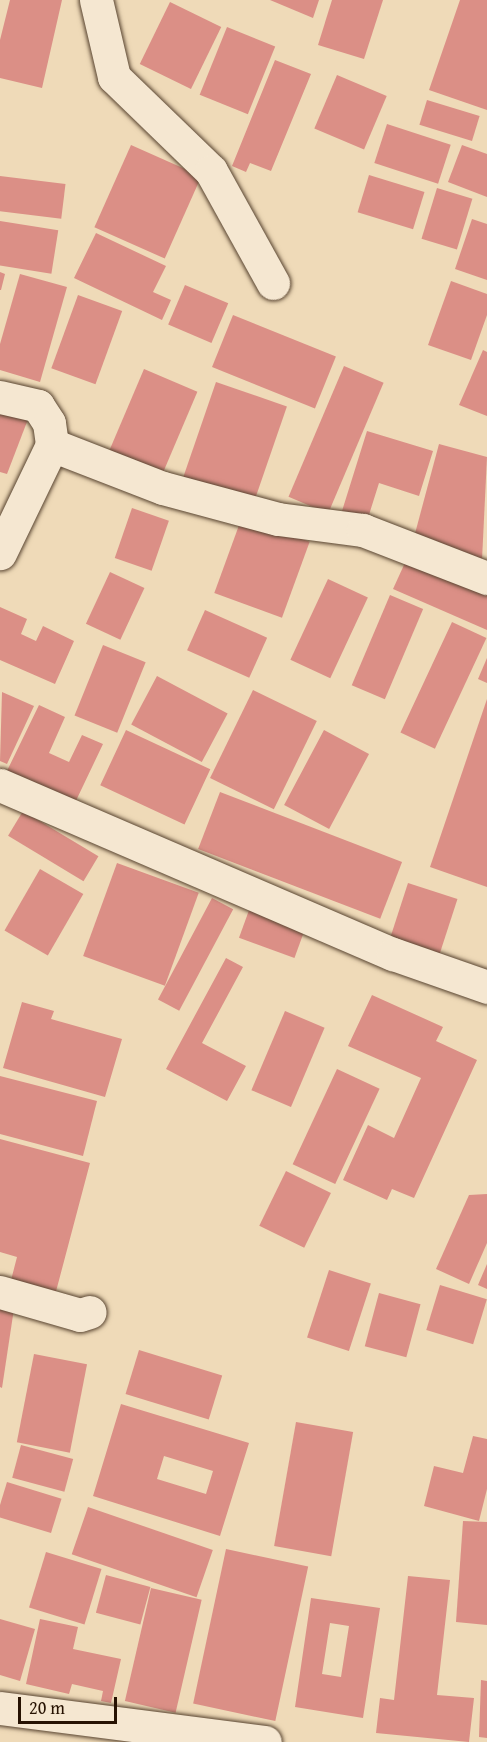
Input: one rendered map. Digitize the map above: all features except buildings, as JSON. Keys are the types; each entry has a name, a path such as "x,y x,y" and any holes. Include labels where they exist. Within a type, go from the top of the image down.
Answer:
{"street":[{"path":"96,0 114,77 212,171 273,283"},
{"path":"0,397 38,406 49,423 52,445 0,553"},
{"path":"52,445 163,488 278,519 363,530 487,578"},
{"path":"0,784 393,954 487,987"},
{"path":"0,1292 80,1315 90,1311"},
{"path":"0,1708 265,1742"}]}
